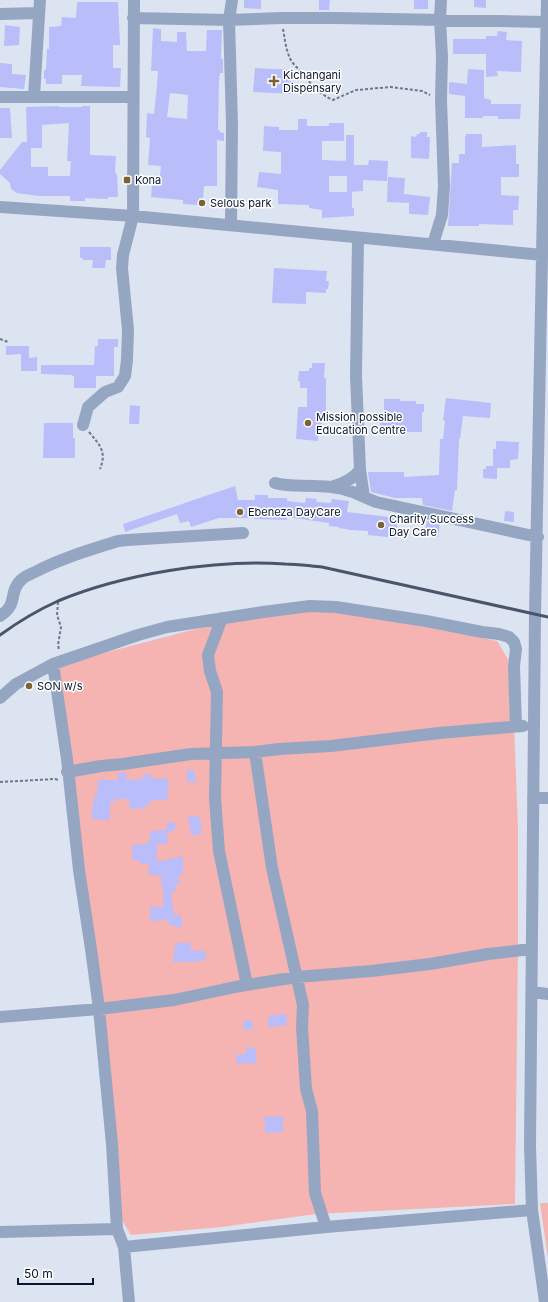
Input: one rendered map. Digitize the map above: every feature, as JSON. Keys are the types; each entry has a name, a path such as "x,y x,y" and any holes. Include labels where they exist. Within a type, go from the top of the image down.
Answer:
{"street":[{"path":"34,96 40,0"},
{"path":"83,425 88,407 105,392 118,386 125,376 127,360 128,330 122,268 123,255 133,216 134,0"},
{"path":"230,225 232,124 229,20 232,0"},
{"path":"433,244 442,215 444,186 440,19 442,0"},
{"path":"545,1302 532,1210 530,1146 534,725 547,0"},
{"path":"0,14 39,13"},
{"path":"133,18 229,20 282,18 440,19 546,22"},
{"path":"0,97 133,97"},
{"path":"0,207 133,216 543,255"},
{"path":"358,238 356,376 360,470 364,497"},
{"path":"332,487 349,481 360,470"},
{"path":"275,484 283,486 332,487 355,492 376,502 538,537"},
{"path":"0,616 7,612 10,607 15,587 21,580 64,559 118,541 243,533"},
{"path":"0,698 16,684 53,664 138,635 167,627 310,606 336,607 412,618 509,637 514,642 516,649 514,666 516,726"},
{"path":"222,618 208,655 210,671 217,692 215,798 219,850 247,985"},
{"path":"53,664 67,759 86,923 92,949 111,1138 117,1229 124,1247 129,1302"},
{"path":"69,778 101,766 173,756 331,746 439,733 534,725"},
{"path":"255,752 272,868 303,1006 302,1027 306,1089 312,1111 315,1193 326,1227"},
{"path":"533,798 548,798"},
{"path":"0,1016 99,1009 174,1000 297,976 371,971 531,949"},
{"path":"532,992 548,994"},
{"path":"124,1247 326,1227 532,1210"},
{"path":"0,1232 117,1229"}],"path":[{"path":"282,18 287,50 292,62 304,75 311,86 323,95 333,100 356,90 391,88 422,91 441,99"},
{"path":"0,339 8,342"},
{"path":"83,425 101,446 103,462 100,469"},
{"path":"53,664 59,652 58,645 61,627 57,615 58,602"},
{"path":"0,782 69,778"}],"shaded area":[{"path":"309,610 365,615 497,641 508,659 513,699 518,829 515,1204 316,1214 222,1227 131,1235 118,1214 58,665 230,620"},
{"path":"540,1203 548,1203 548,1258"}],"building":[{"path":"244,0 261,0 261,9 244,8"},
{"path":"319,0 330,0 329,10 319,10"},
{"path":"414,0 428,0 428,9 414,9"},
{"path":"474,0 486,0 486,8 474,7"},
{"path":"77,2 118,2 120,45 113,45 113,68 121,68 120,87 81,86 82,75 62,75 62,84 46,84 46,79 44,79 44,70 46,70 47,49 49,49 49,27 61,26 62,17 76,18"},
{"path":"5,25 20,27 19,45 4,46"},
{"path":"153,28 161,29 161,41 177,42 177,32 186,32 187,51 206,51 207,30 222,30 221,59 223,59 223,73 220,73 219,80 218,129 220,132 224,133 224,141 217,140 217,186 204,186 203,199 199,198 199,205 183,204 183,200 151,197 152,185 159,186 161,166 148,165 150,138 146,137 147,113 154,114 158,71 151,71","holes":["170,93 188,95 187,119 167,117"]},
{"path":"498,31 507,32 506,40 522,41 521,72 497,71 498,76 486,77 486,54 453,54 453,39 486,39 486,36 497,36"},
{"path":"0,63 12,64 12,74 26,75 24,89 0,87"},
{"name":"Kichangani Dispensary","path":"255,68 294,70 293,94 253,92"},
{"path":"468,69 484,70 484,98 491,100 491,104 521,104 520,119 498,119 498,116 465,118 465,96 449,94 449,82 467,84"},
{"path":"90,106 90,155 116,156 115,173 117,174 118,197 108,197 108,199 85,198 85,201 70,201 70,196 39,196 17,193 11,189 10,183 0,174 0,170 22,142 27,142 26,107","holes":["69,123 67,161 71,161 70,176 48,176 48,167 31,167 31,148 42,148 42,125"]},
{"path":"0,108 10,108 12,138 0,138"},
{"path":"298,119 307,119 307,126 329,126 329,123 344,123 344,141 322,141 322,160 345,161 346,135 354,135 354,165 368,165 369,160 388,161 387,181 363,180 363,191 347,192 352,192 352,208 354,208 354,216 322,218 322,210 309,208 309,205 278,204 278,190 257,187 259,172 281,174 281,152 263,151 264,126 279,127 279,130 298,130","holes":["329,176 347,176 347,192 329,192"]},
{"path":"420,132 427,132 427,137 430,137 429,159 411,158 411,136 416,137 417,134 420,134"},
{"path":"466,134 482,134 482,147 516,145 516,164 519,164 519,177 501,177 501,195 519,196 518,210 513,210 513,225 479,224 479,226 448,226 452,163 459,163 459,154 465,154"},
{"path":"388,177 405,178 404,194 430,197 428,215 409,214 409,203 387,202"},
{"path":"80,247 111,247 111,260 106,260 105,268 92,268 93,260 83,260 83,258 80,258"},
{"path":"274,268 327,271 326,281 329,281 328,289 326,289 326,293 306,292 306,304 272,303"},
{"path":"98,339 118,339 118,347 114,347 114,376 96,376 96,388 74,388 74,376 72,375 41,374 41,365 94,365 95,346 98,346"},
{"path":"6,346 29,346 29,358 37,357 37,371 21,371 21,354 6,355"},
{"path":"312,363 325,363 324,378 326,378 326,420 322,420 322,430 318,433 318,441 296,439 298,407 307,407 307,388 300,388 300,381 298,381 299,371 309,371 309,368 312,368"},
{"path":"446,398 491,403 490,418 463,416 459,439 457,490 455,490 452,511 423,505 422,498 395,498 371,492 368,472 404,472 404,477 439,475 440,439 443,439 445,421 443,420"},
{"path":"384,399 416,401 416,404 424,404 424,412 422,412 422,432 381,432 379,416 384,412"},
{"path":"130,405 140,406 139,424 129,424"},
{"path":"44,423 73,423 75,458 43,458"},
{"path":"496,441 519,442 518,459 510,460 510,468 497,468 497,479 483,478 483,469 486,469 486,466 493,466 493,449 496,449"},
{"path":"235,486 238,500 255,500 255,495 268,495 268,498 287,498 287,501 305,503 306,498 317,499 316,502 331,503 332,499 349,501 347,512 398,518 396,538 368,535 368,531 339,528 329,526 329,523 287,517 287,520 219,518 191,527 189,521 180,523 177,514 125,532 123,524"},
{"path":"505,511 514,512 514,522 504,521"},
{"path":"427,521 440,523 438,537 424,535"},
{"path":"187,770 194,770 196,782 187,782"},
{"path":"118,773 127,773 126,780 143,779 143,774 152,775 152,779 168,778 168,799 150,801 150,804 147,804 146,808 130,809 129,799 115,799 115,802 110,802 110,820 92,819 91,814 95,795 97,795 98,780 118,780"},
{"path":"198,815 199,820 201,820 201,835 191,835 188,817"},
{"path":"175,822 175,831 168,831 168,829 167,844 157,844 157,862 183,856 183,874 179,875 179,885 175,885 176,892 171,892 174,915 181,915 182,928 169,925 169,920 150,921 150,907 163,907 163,888 162,889 161,876 148,874 149,864 139,863 139,860 133,861 132,845 146,844 146,842 150,842 150,831 167,829 167,823"},
{"path":"175,943 191,943 191,950 206,951 205,961 173,962"},
{"path":"286,1013 287,1025 268,1027 268,1017"},
{"path":"252,1020 253,1030 244,1030 243,1021"},
{"path":"255,1047 257,1063 237,1064 236,1055 246,1054 246,1048"},
{"path":"283,1116 283,1132 265,1133 265,1122 263,1117"}],"railway":[{"path":"0,635 43,608 84,591 111,583 170,570 200,566 258,563 322,567 548,617"}],"place":[{"name":"Kichangani Dispensary","path":"274,81"},
{"name":"Kona","path":"127,180"},
{"name":"Selous park","path":"202,203"},
{"name":"Mission possible Education Centre","path":"308,423"},
{"name":"Ebeneza DayCare","path":"240,512"},
{"name":"Charity Success Day Care","path":"381,525"},
{"name":"SON w/s","path":"29,686"}]}
